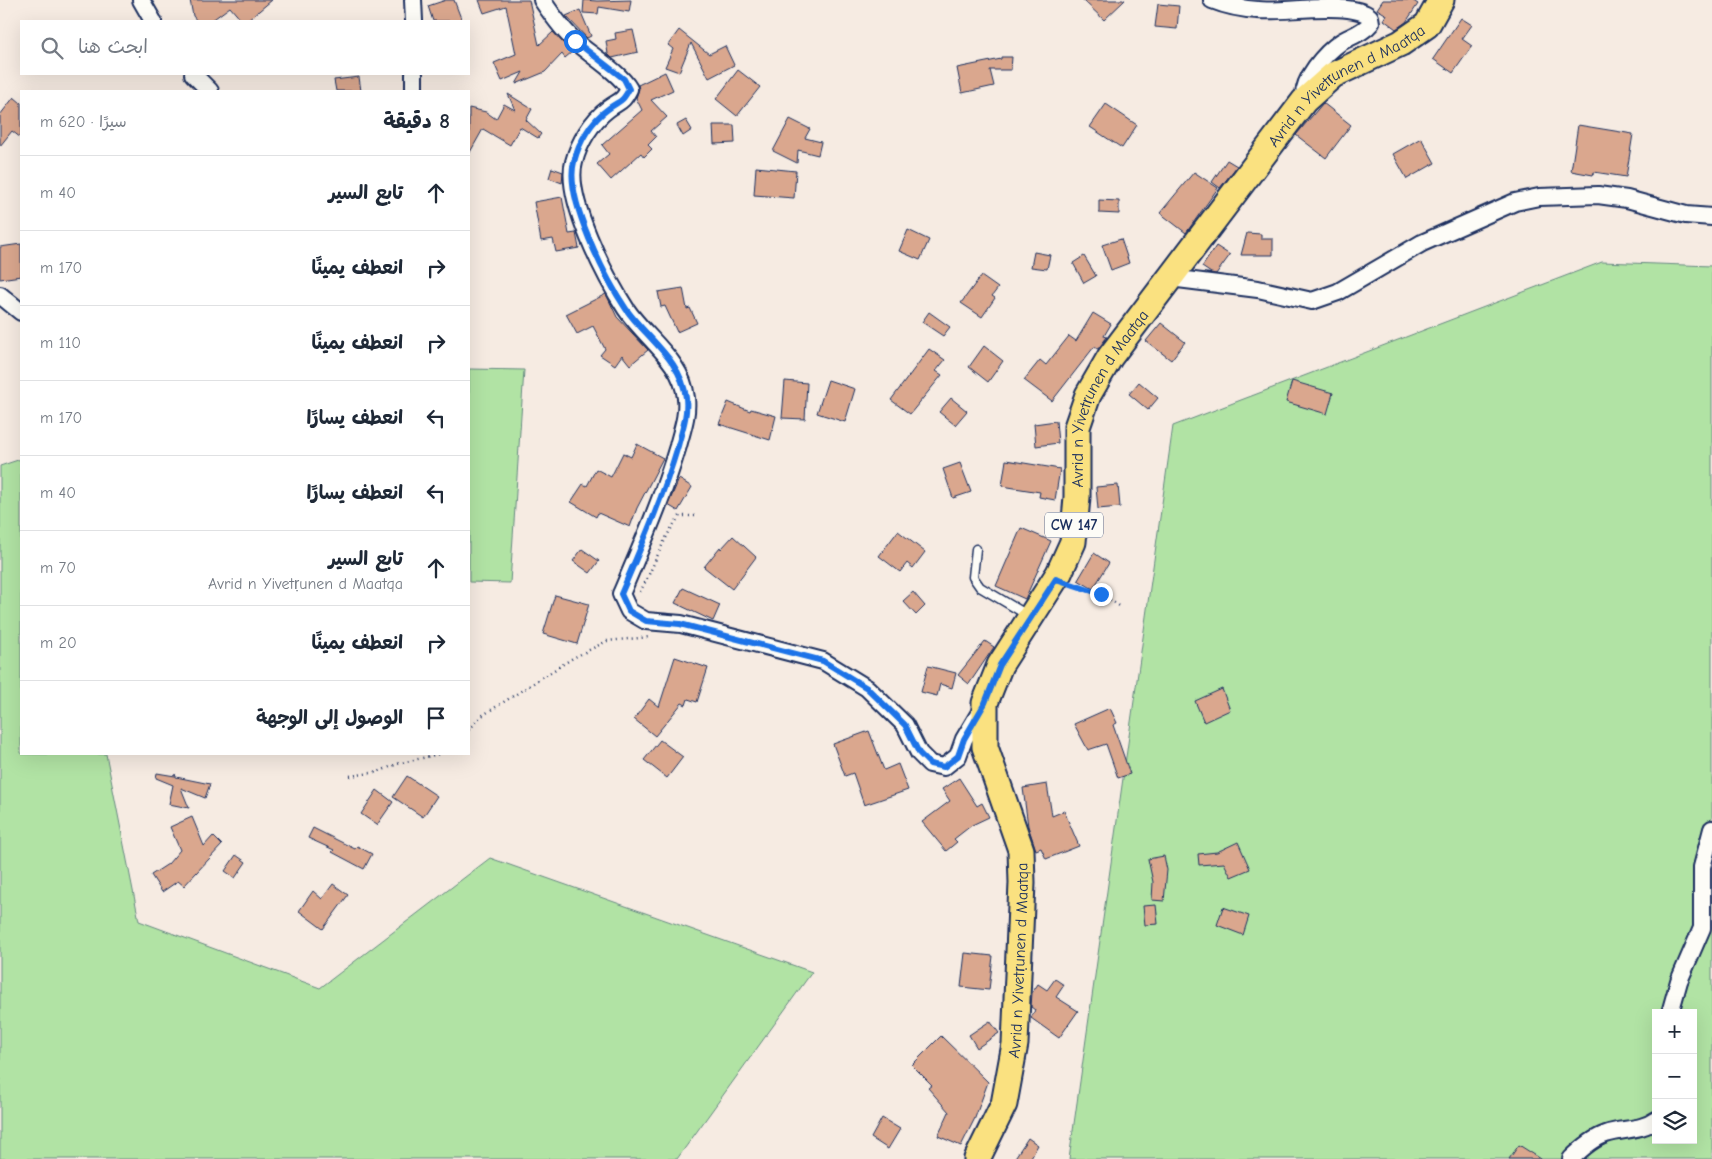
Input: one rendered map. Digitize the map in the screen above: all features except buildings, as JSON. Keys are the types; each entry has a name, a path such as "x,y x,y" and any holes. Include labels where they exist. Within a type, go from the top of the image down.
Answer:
{"main road":[{"name":"Avrid n Yivetṛunen d Maatqa","path":"977,1159 1004,1104 1015,1044 1022,883 1021,850 985,747 985,703 1000,665 1056,579 1072,542 1078,497 1077,427 1088,395 1110,357 1304,101 1333,75 1401,43 1427,25 1441,0"}],"street":[{"path":"141,0 151,20"},
{"path":"413,0 414,20"},
{"path":"542,0 551,14 575,41 624,79 629,89 623,101 608,109 586,133 573,164 576,206 601,264 626,309 674,365 683,383 686,398 687,412 671,472 621,594 629,611 646,621 680,624 823,661 867,688 905,725 919,753 930,764 944,767 958,756 964,739 985,703"},
{"path":"1212,0 1226,5 1260,10 1328,8 1360,12 1370,17 1371,23 1365,29 1342,42 1322,60 1308,81 1303,96 1304,101"},
{"path":"195,75 209,90"},
{"path":"414,75 414,90"},
{"path":"1170,278 1258,289 1312,302 1338,292 1422,243 1516,202 1539,197 1598,195 1627,200 1686,215 1712,217"},
{"path":"0,295 20,311"},
{"path":"1671,1009 1679,981 1702,928 1702,867 1712,830"},
{"path":"1571,1159 1578,1152 1606,1134 1638,1129 1652,1122"}],"lane":[{"path":"976,549 972,577 980,587 1031,617"}],"path":[{"path":"629,611 656,563 670,528 680,516 695,516"},
{"path":"1056,579 1101,594 1121,608"},
{"path":"470,729 480,717 572,658 607,641 655,637"},
{"path":"350,776 378,772 397,764 435,755"}],"green space":[{"path":"1602,262 1712,266 1712,1159 1069,1159 1173,426"},
{"path":"470,369 524,370 510,583 470,582"},
{"path":"20,459 20,755 106,755 139,921 320,988 490,858 812,972 677,1159 0,1159 0,466"}],"route":[{"path":"575,41 608,69 624,79 629,89 623,101 608,109 586,133 573,164 576,206 601,264 626,309 674,365 683,383 686,398 687,412 671,472 621,594 629,611 646,621 680,624 823,661 867,688 905,725 919,753 930,764 944,767 958,756 964,739 985,703 1000,665 1056,579 1101,594"}]}
